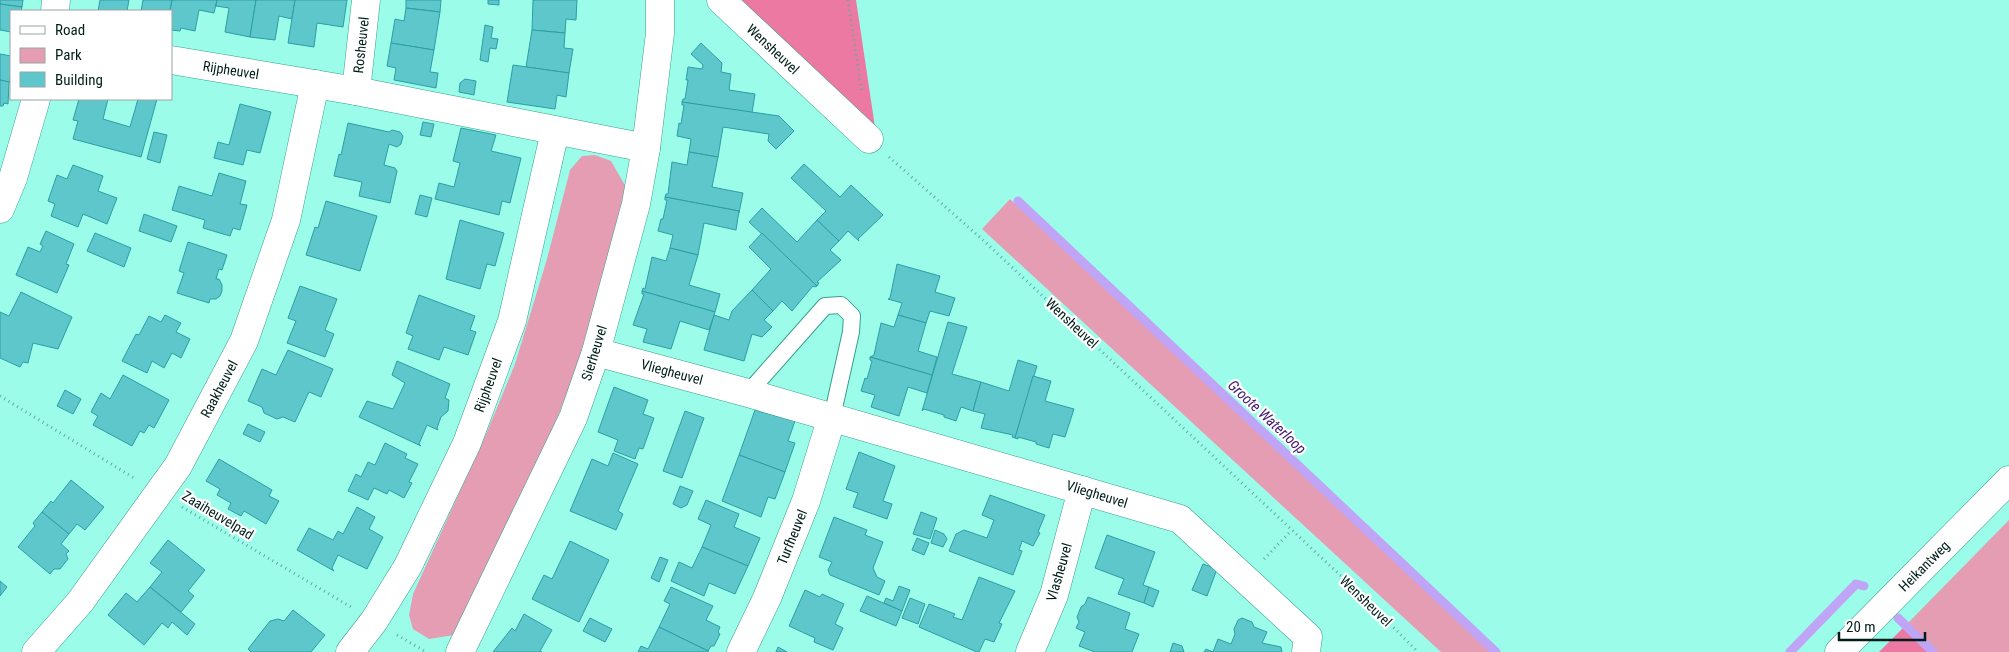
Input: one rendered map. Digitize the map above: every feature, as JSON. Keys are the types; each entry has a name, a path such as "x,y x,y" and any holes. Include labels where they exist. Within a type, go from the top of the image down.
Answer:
{"street":[{"name":"Rosheuvel","path":"356,91 366,0"},
{"name":"Sierheuvel","path":"460,652 573,418 596,352 636,204 646,148 660,33 660,0"},
{"name":"Wensheuvel","path":"721,0 868,139"},
{"name":"Rijpheuvel","path":"172,60 356,91 646,148"},
{"name":"Raakheuvel","path":"36,652 80,602 178,466 244,341 286,220 314,84"},
{"path":"0,209 13,178 36,100"},
{"name":"Rijpheuvel","path":"350,652 374,621 408,566 467,443 512,322 555,131"},
{"name":"Vliegheuvel","path":"596,352 832,417 1180,519 1308,637 1306,652"},
{"name":"Turfheuvel","path":"741,652 766,598 806,501 832,417"},
{"name":"Heikantweg","path":"1839,652 2009,480"},
{"name":"Vlasheuvel","path":"1030,652 1054,595 1082,490"}],"lane":[{"path":"748,393 825,306 841,305 852,316 851,332 832,417"}],"path":[{"path":"848,0 868,139"},
{"name":"Wensheuvel","path":"868,139 984,241 1357,591 1418,652"},
{"name":"Zaaiheuvelpad","path":"0,396 159,494 426,652"},
{"path":"1244,579 1291,531"}],"green space":[{"path":"595,155 611,161 626,187 591,330 523,500 454,635 429,639 413,629 409,615 413,594 487,432 515,364 547,259 570,170 582,156"},
{"path":"1010,199 1493,652 1441,652 982,229"},
{"path":"2009,520 2009,652 1937,652 1907,624"}],"shaded area":[{"path":"730,0 856,0 876,134"},
{"path":"1907,624 1937,652 1879,652"}],"building":[{"path":"0,0 23,0 22,7 0,4"},
{"path":"100,0 129,0 127,10 98,10"},
{"path":"143,0 172,0 170,10 141,10"},
{"path":"172,0 217,0 214,13 199,10 195,31 181,28 180,31 172,30 172,10 170,10"},
{"path":"217,0 256,0 250,37 225,32 229,8 216,6"},
{"path":"256,0 295,0 292,19 279,16 275,40 250,37"},
{"path":"295,0 347,0 343,27 317,23 314,47 288,43"},
{"path":"406,0 441,0 440,12 406,8"},
{"path":"488,0 499,0 499,5 488,4"},
{"path":"533,0 577,0 576,20 566,19 565,33 532,30"},
{"path":"0,4 22,7 21,10 10,10 10,32 0,30"},
{"path":"406,8 440,12 434,50 391,43 395,19 404,21"},
{"path":"485,25 493,27 491,38 498,39 496,49 490,48 488,62 480,60"},
{"path":"532,30 565,33 564,48 573,49 569,73 526,67"},
{"path":"391,43 434,50 430,72 438,73 436,88 394,80 396,68 387,66"},
{"path":"701,43 722,63 721,72 731,74 729,90 755,94 752,113 682,102 685,99 688,67 702,69 703,65 691,54"},
{"path":"0,54 10,56 9,82 0,80"},
{"path":"513,65 569,73 566,97 557,95 555,109 507,102"},
{"path":"465,79 476,81 474,95 459,92 460,83"},
{"path":"0,80 9,82 8,104 4,103 3,106 0,106"},
{"path":"79,100 108,100 103,119 130,127 138,100 157,100 141,157 73,139 78,121 73,120"},
{"path":"682,102 779,116 794,131 776,149 768,141 769,134 723,127 718,157 689,152 691,139 677,136 684,105 682,105"},
{"path":"240,104 271,112 260,153 247,150 243,165 214,158 218,142 229,145"},
{"path":"423,122 434,124 431,137 420,135"},
{"path":"348,123 389,132 392,130 400,132 403,136 401,144 397,147 389,144 384,165 395,168 397,171 390,203 359,196 362,182 334,176"},
{"path":"461,128 496,135 491,151 521,158 510,203 502,201 499,215 435,199 439,183 454,187 460,163 453,161"},
{"path":"154,132 167,135 160,163 147,159"},
{"path":"689,152 718,157 712,187 743,193 739,213 739,211 665,197 668,194 672,162 687,165"},
{"path":"804,164 840,197 851,185 883,215 858,239 859,241 848,231 839,241 817,220 826,211 791,178"},
{"path":"73,165 103,176 98,191 117,198 107,224 83,214 78,227 51,216 55,204 48,201 57,175 67,179"},
{"path":"219,173 246,181 240,204 247,205 240,230 233,228 230,236 203,228 205,220 172,210 179,186 212,196"},
{"path":"420,195 432,198 427,217 415,214"},
{"path":"665,197 739,211 736,230 704,223 698,255 670,248 673,235 658,231 667,200 665,200"},
{"path":"326,201 377,216 360,271 306,255 315,227 318,228"},
{"path":"762,208 797,242 817,220 839,241 830,250 841,260 817,282 819,283 817,286 749,222"},
{"path":"144,214 177,226 171,242 139,231"},
{"path":"460,220 504,233 495,266 487,264 480,289 446,279"},
{"path":"46,231 74,244 66,264 69,265 57,293 16,275 28,247 40,252 43,246 40,244"},
{"path":"95,233 131,248 124,267 87,251"},
{"path":"762,233 817,286 813,286 792,311 782,301 773,311 752,290 771,269 749,247"},
{"path":"188,242 227,255 222,270 219,269 216,279 219,279 222,285 222,291 220,296 216,299 210,299 209,303 177,293 184,273 179,271"},
{"path":"670,248 698,255 689,285 720,294 715,312 642,291 643,288 645,289 652,257 666,261"},
{"path":"897,264 940,276 935,292 955,298 949,316 930,311 926,323 898,315 902,303 888,299 890,298"},
{"path":"300,286 337,299 325,330 334,334 325,357 287,343 296,321 288,318"},
{"path":"752,290 773,311 764,320 772,327 762,337 752,334 744,361 704,350 714,315 729,320 732,311"},
{"path":"642,291 715,312 709,330 680,321 671,349 643,342 647,329 633,325 644,294 642,294"},
{"path":"21,292 72,317 58,349 33,343 28,363 23,362 20,367 0,358 0,312 9,316"},
{"path":"419,295 475,316 470,330 476,332 468,355 444,347 439,360 408,349 413,336 406,333"},
{"path":"165,315 181,323 176,332 190,339 181,358 172,353 164,368 152,361 147,373 122,361 136,334 139,335 149,316 161,322"},
{"path":"898,315 926,323 918,351 937,357 932,375 870,357 874,355 881,323 894,327"},
{"path":"948,322 967,327 952,374 981,382 973,411 961,407 956,421 924,409 922,411"},
{"path":"288,350 333,369 321,397 309,392 295,422 283,417 277,419 264,413 262,407 248,401 262,369 276,375"},
{"path":"870,357 932,375 927,393 908,387 899,416 871,407 875,395 861,391 865,378 867,379 872,361"},
{"path":"1018,360 1037,366 1015,438 1012,437 1013,435 981,428 985,414 973,411 981,382 1009,391"},
{"path":"397,361 450,384 445,398 449,400 448,411 441,417 438,430 427,425 419,444 421,446 359,417 367,401 393,409 405,383 392,375"},
{"path":"123,375 169,400 154,428 149,425 144,433 140,431 132,446 93,425 98,416 91,412 101,393 110,399"},
{"path":"1033,376 1051,381 1045,401 1074,409 1065,437 1053,434 1049,448 1036,444 1036,442 1018,437 1018,439 1015,438"},
{"path":"614,387 648,400 643,414 654,418 643,449 639,448 635,459 614,451 618,440 598,432"},
{"path":"65,390 81,399 73,414 57,406"},
{"path":"755,410 795,421 788,441 795,443 785,472 739,455"},
{"path":"685,411 704,418 682,478 663,471"},
{"path":"248,424 265,432 260,442 243,434"},
{"path":"385,443 407,454 405,458 418,464 409,482 412,483 404,498 389,490 387,494 374,488 368,500 348,491 356,474 361,477 368,462 375,465"},
{"path":"859,452 895,466 883,501 892,504 887,519 853,507 858,493 846,489"},
{"path":"613,453 638,464 618,511 623,514 616,530 570,511 592,459 608,466"},
{"path":"739,455 785,472 775,499 768,497 761,517 722,501"},
{"path":"219,459 272,490 269,496 279,501 266,524 244,511 241,516 228,509 231,503 217,495 220,489 206,481"},
{"path":"71,480 104,507 85,530 77,524 69,534 42,512 51,501 53,503"},
{"path":"680,486 693,491 687,505 681,508 673,504"},
{"path":"990,495 1045,515 1038,532 1040,533 1033,546 1022,541 1019,550 1022,551 1013,575 949,551 956,534 964,530 987,538 994,520 982,515"},
{"path":"706,500 739,514 734,527 760,538 748,566 702,547 711,525 698,519"},
{"path":"357,507 375,517 369,529 383,537 367,569 338,555 332,568 334,571 297,550 309,528 333,540 338,531 343,534"},
{"path":"42,512 69,534 61,544 69,551 66,554 68,559 60,569 54,569 50,574 18,547 35,526 33,523"},
{"path":"921,512 937,518 930,539 913,534"},
{"path":"834,517 867,530 865,535 883,542 873,568 877,577 885,581 879,595 830,575 828,570 832,562 819,557"},
{"path":"935,530 944,534 947,539 943,547 931,543"},
{"path":"1107,535 1155,552 1143,585 1149,587 1144,603 1118,594 1124,579 1095,568"},
{"path":"917,538 929,543 924,555 912,550"},
{"path":"168,540 205,570 188,591 194,596 181,612 150,587 162,572 150,563"},
{"path":"570,541 609,560 579,622 532,599 544,575 552,579"},
{"path":"702,547 748,566 735,594 709,583 704,596 671,581 679,562 692,568"},
{"path":"660,557 668,560 659,582 651,578"},
{"path":"1203,564 1217,569 1207,596 1192,590"},
{"path":"979,577 1015,591 999,623 1002,624 994,642 985,639 979,652 977,652 919,627 929,604 955,614 953,617 962,620"},
{"path":"0,581 7,587 0,596"},
{"path":"899,586 910,590 902,611 884,603 886,598 893,601"},
{"path":"150,587 195,624 187,635 172,622 168,628 162,623 144,645 108,615 126,593 137,602"},
{"path":"671,587 713,606 706,620 720,627 718,632 720,634 714,646 711,646 708,651 659,627 670,604 664,601"},
{"path":"1149,587 1159,591 1153,607 1144,603"},
{"path":"805,590 820,597 822,594 844,604 835,624 843,628 833,650 814,642 815,638 789,626"},
{"path":"867,596 902,611 896,626 860,611"},
{"path":"1088,597 1130,613 1125,629 1139,634 1132,652 1095,652 1079,646 1085,632 1076,628 1079,622 1077,617"},
{"path":"910,598 925,604 918,624 902,618"},
{"path":"293,610 325,635 311,652 251,652 248,649 270,621 278,619 284,621"},
{"path":"524,614 552,630 540,651 542,652 493,652 512,628 515,631"},
{"path":"590,618 612,629 605,642 583,631"},
{"path":"1242,618 1252,622 1254,627 1267,632 1262,643 1281,647 1282,652 1213,652 1218,639 1231,644 1235,634 1234,629 1238,620"},
{"path":"659,627 708,652 638,652 641,646 648,649"},
{"path":"1173,643 1182,646 1184,652 1170,652"},
{"path":"778,647 787,652 776,652"}],"waterway":[{"name":"Groote Waterloop","path":"1018,201 1496,652"},
{"name":"Groote Waterloop","path":"1790,652 1856,584 1864,586"},
{"name":"Groote Waterloop","path":"1898,618 1933,652"}]}
